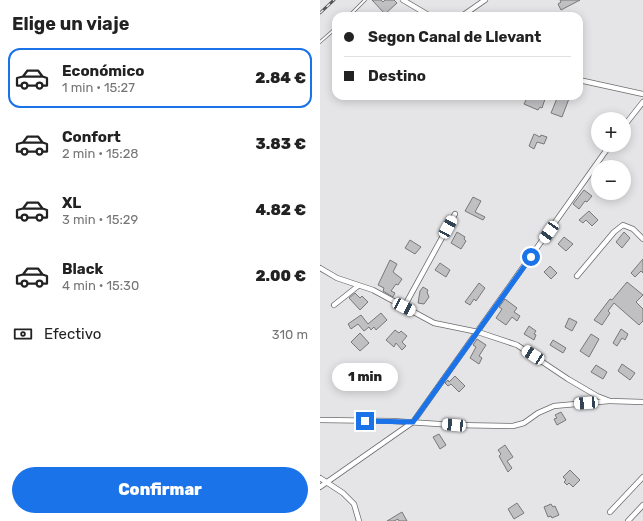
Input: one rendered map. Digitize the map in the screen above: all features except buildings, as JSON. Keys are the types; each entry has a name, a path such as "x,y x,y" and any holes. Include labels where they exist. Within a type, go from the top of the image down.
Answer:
{"street":[{"path":"403,0 423,12"},
{"path":"468,12 485,0"},
{"path":"583,81 643,94"},
{"path":"631,117 643,102"},
{"path":"320,487 413,422 605,152"},
{"path":"404,307 455,214"},
{"path":"577,276 614,232 623,225 633,229 643,239"},
{"path":"320,268 336,278 373,290 434,323 478,332 517,345 568,379 597,396 610,401"},
{"path":"334,305 358,286"},
{"path":"320,420 513,426 524,422 538,413 554,406 610,401 643,402"},
{"path":"610,512 643,476"},
{"path":"320,478 343,494 354,504 359,521"},
{"path":"628,521 643,505"}],"lane":[{"path":"353,12 365,0"},
{"path":"320,42 332,32"}],"railway":[{"path":"320,13 334,0"}],"route":[{"path":"365,421 413,422 531,257"}]}
